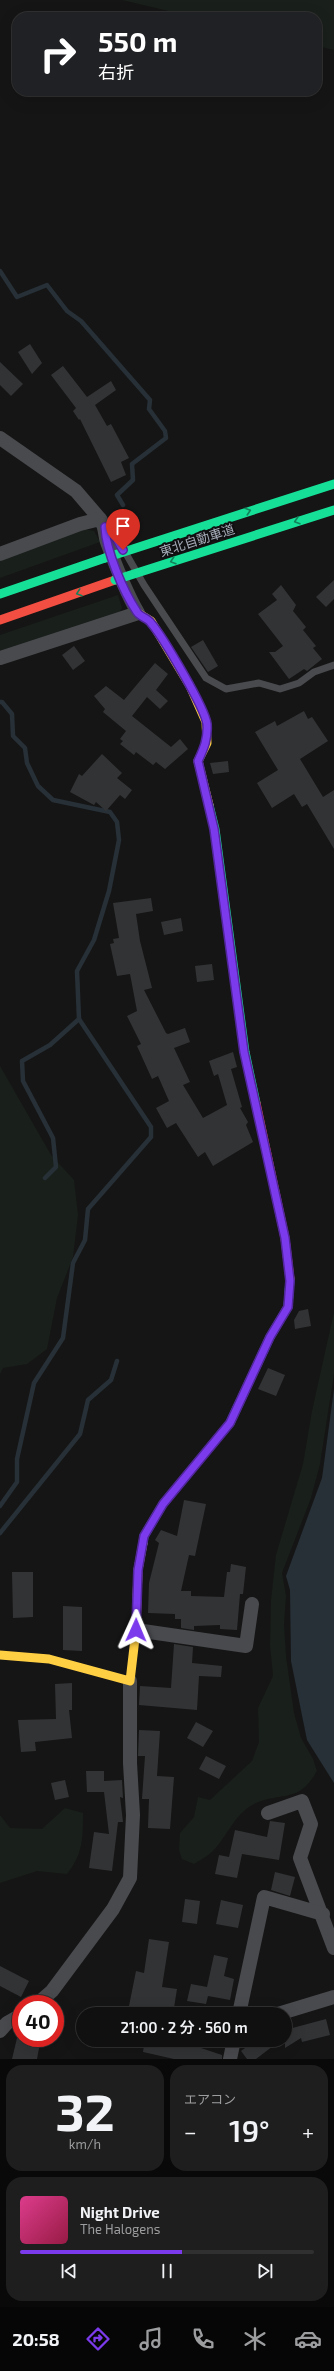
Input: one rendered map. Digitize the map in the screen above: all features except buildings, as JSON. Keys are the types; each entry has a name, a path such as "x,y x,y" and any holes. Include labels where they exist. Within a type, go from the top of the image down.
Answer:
{"main road":[{"name":"東北自動車道","path":"0,594 104,558 334,484"},
{"name":"東北自動車道","path":"0,620 116,580 334,510"},
{"path":"0,1655 14,1654 43,1657 130,1681 136,1630 138,1570 144,1536 163,1504 230,1423 270,1337 288,1307 290,1281 285,1238 244,1052 214,829 198,761 207,744 206,722 190,686 151,621 138,613"}],"street":[{"path":"0,438 76,492 116,538"},
{"path":"0,554 80,524 103,523"},
{"path":"0,658 138,613 126,592 109,547 103,523"},
{"path":"136,1630 246,1646 252,1604"},
{"path":"47,1995 52,1991 113,1909 130,1878 133,1815 130,1763 130,1681"},
{"path":"268,1813 302,1801 311,1824 300,1858 323,1914 334,1948"},
{"path":"240,2007 264,1896 323,1914"},
{"path":"292,2010 334,1997"},
{"path":"0,2031 7,2022 12,2020"},
{"path":"230,2059 233,2047"}],"lane":[{"path":"116,538 144,585 206,678 226,689 259,683 280,689 299,683 314,672 334,665"}],"shaded area":[{"path":"122,0 334,0 334,50 322,47 322,12 173,12"},
{"path":"85,529 94,531 100,542 0,578 0,559"},
{"path":"118,595 122,608 119,613 0,653 0,635"},
{"path":"0,1066 51,1155 74,1180 78,1215 73,1257 57,1298 47,1349 27,1364 3,1368 0,1374"},
{"path":"334,1312 334,1374 320,1464 311,1498 282,1573 286,1596 284,1625 286,1656 294,1713 301,1738 313,1759 317,1771 310,1782 296,1793 263,1800 246,1809 234,1822 214,1850 194,1864 182,1859 179,1850 180,1833 194,1817 198,1797 210,1800 252,1761 259,1742 258,1708 273,1676 270,1645 271,1600 276,1555 303,1464 312,1411"},
{"path":"334,1389 334,1783 307,1740 291,1661 290,1590 286,1576 322,1478"},
{"path":"65,1808 83,1813 83,1830 79,1853 67,1874 37,1871 0,1883 0,1815 10,1828 42,1829"}],"waterway":[{"path":"0,271 17,297 47,285 67,311 81,321 150,400 149,409 165,431 166,438 132,464 133,480 117,495 123,505"},
{"path":"0,702 2,702 12,714 13,736 25,748 27,763 38,786 53,800 110,812 117,822 119,840 109,891 94,940 77,971 79,1019 50,1045 22,1061 23,1081 53,1138 56,1167 45,1178"},
{"path":"0,1506 17,1482 17,1459 34,1383 63,1338 73,1263 85,1240 88,1209 151,1137 151,1127 79,1019"},
{"path":"0,1533 80,1434 88,1400 111,1380 117,1361"}],"traffic: fast":[{"path":"105,558 334,484"},
{"path":"115,580 334,510"},
{"path":"0,594 105,558"},
{"path":"209,805 215,829 245,1052 256,1103"},
{"path":"143,1543 144,1536 163,1504 230,1423 270,1337 288,1307 290,1279"}],"traffic: slow":[{"path":"138,613 151,621 190,686 206,722 207,743 198,761 209,805"},
{"path":"0,1655 49,1659 130,1681 136,1630 138,1570 143,1543"}],"traffic: jam":[{"path":"0,620 115,580"},
{"path":"256,1103 285,1238 290,1279"}],"route":[{"path":"123,550 116,538 105,527 106,539 126,592 138,613 151,621 190,686 206,722 207,744 198,761 214,829 244,1052 285,1238 290,1281 288,1307 270,1337 230,1423 163,1504 144,1536 138,1570 136,1630"}]}
